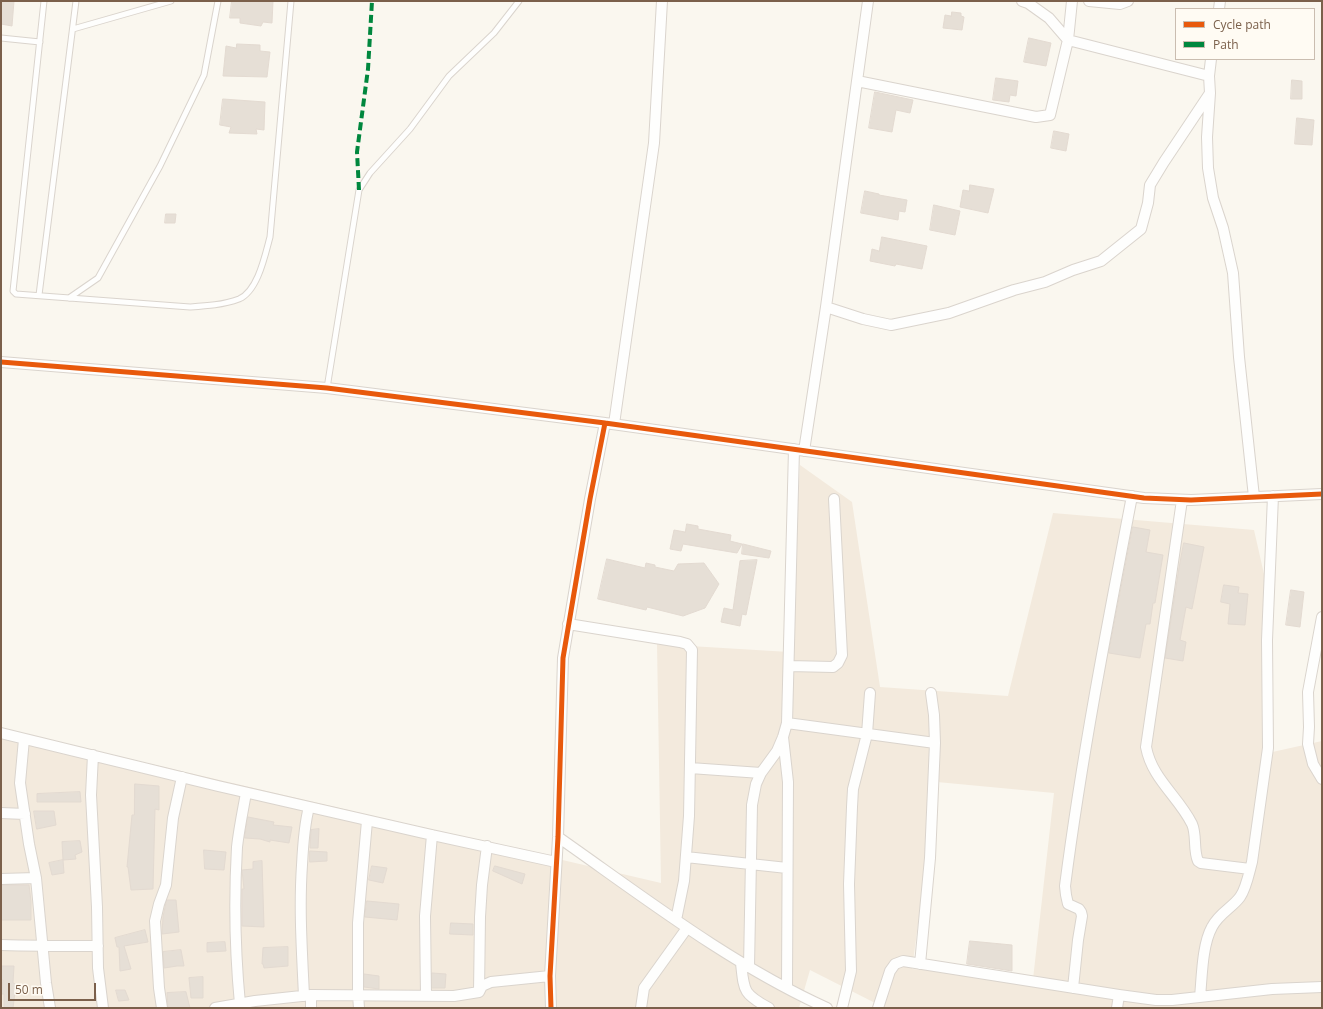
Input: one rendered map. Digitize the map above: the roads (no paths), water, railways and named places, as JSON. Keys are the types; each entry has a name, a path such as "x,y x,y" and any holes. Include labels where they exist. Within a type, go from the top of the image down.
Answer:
{"street":[{"path":"551,1008 550,976 558,837 563,658 590,498 610,424 654,143 662,1"},
{"path":"769,1008 751,997 744,987 751,865 752,805 756,784 761,773 777,751 784,737 788,723 789,666 799,450 826,307 868,1"},
{"path":"1022,1 1028,2 1050,18 1068,40 1209,76"},
{"path":"857,81 1036,117 1050,114 1068,40 1072,1"},
{"path":"1089,1 1120,4 1128,1"},
{"path":"1211,60 1207,137 1208,168 1213,198 1223,228 1233,273 1239,357 1254,497"},
{"path":"826,307 863,319 891,325 949,313 1014,290 1045,282 1073,270 1101,261 1141,229 1148,203 1150,186 1164,162 1210,93"},
{"path":"1,362 327,388 610,424 1132,496 1182,500 1322,494"},
{"path":"1073,988 1082,916 1079,909 1068,904 1065,886 1091,718 1132,496"},
{"path":"1200,997 1207,939 1212,926 1221,914 1240,897 1247,880 1250,869 1268,748 1267,640 1273,496"},
{"path":"789,666 833,667 838,663 842,655 834,499"},
{"path":"1182,500 1146,747 1148,757 1155,773 1180,804 1193,826 1198,861 1202,863 1250,869"},
{"path":"1322,618 1308,692 1308,744 1313,764 1322,779"},
{"path":"568,624 687,644 692,650 689,816 684,882 676,920"},
{"path":"842,1008 851,971 849,884 852,801 853,790 867,734 870,693"},
{"path":"920,964 930,858 935,743 934,715 931,693"},
{"path":"788,723 935,743"},
{"path":"1,733 367,821 556,862"},
{"path":"784,737 788,782 786,988"},
{"path":"24,739 20,783 36,878 50,1008"},
{"path":"93,755 91,795 102,1008"},
{"path":"690,768 761,773"},
{"path":"162,1008 159,988 155,921 166,885 173,818 182,777"},
{"path":"240,1004 236,960 236,891 238,845 246,792"},
{"path":"309,807 304,833 300,910 307,996 311,1008"},
{"path":"1,813 25,814"},
{"path":"359,1008 358,924 367,821"},
{"path":"426,996 425,916 432,835"},
{"path":"558,837 716,948 786,988 827,1008"},
{"path":"479,992 480,917 487,846"},
{"path":"686,856 751,865 787,868"},
{"path":"1,879 36,878"},
{"path":"641,1008 644,988 687,928"},
{"path":"1,945 43,945 63,947 98,946"},
{"path":"878,1008 890,971 895,964 903,961 1119,996 1179,1004 1200,997 1272,989 1322,987"},
{"path":"479,992 482,986 491,982 550,976"},
{"path":"215,1008 240,1004 256,1004 307,996 358,994 454,996 479,992"},
{"path":"1117,1008 1119,996"}],"lane":[{"path":"44,1 13,291 16,294 190,307 216,305 240,299 252,287 259,274 270,237 291,1"},
{"path":"40,295 76,1"},
{"path":"73,29 171,1"},
{"path":"69,298 98,278 160,166 204,75 218,1"},
{"path":"327,388 359,190 370,174 410,129 449,76 494,33 519,1"},
{"path":"1,38 40,42"}]}
